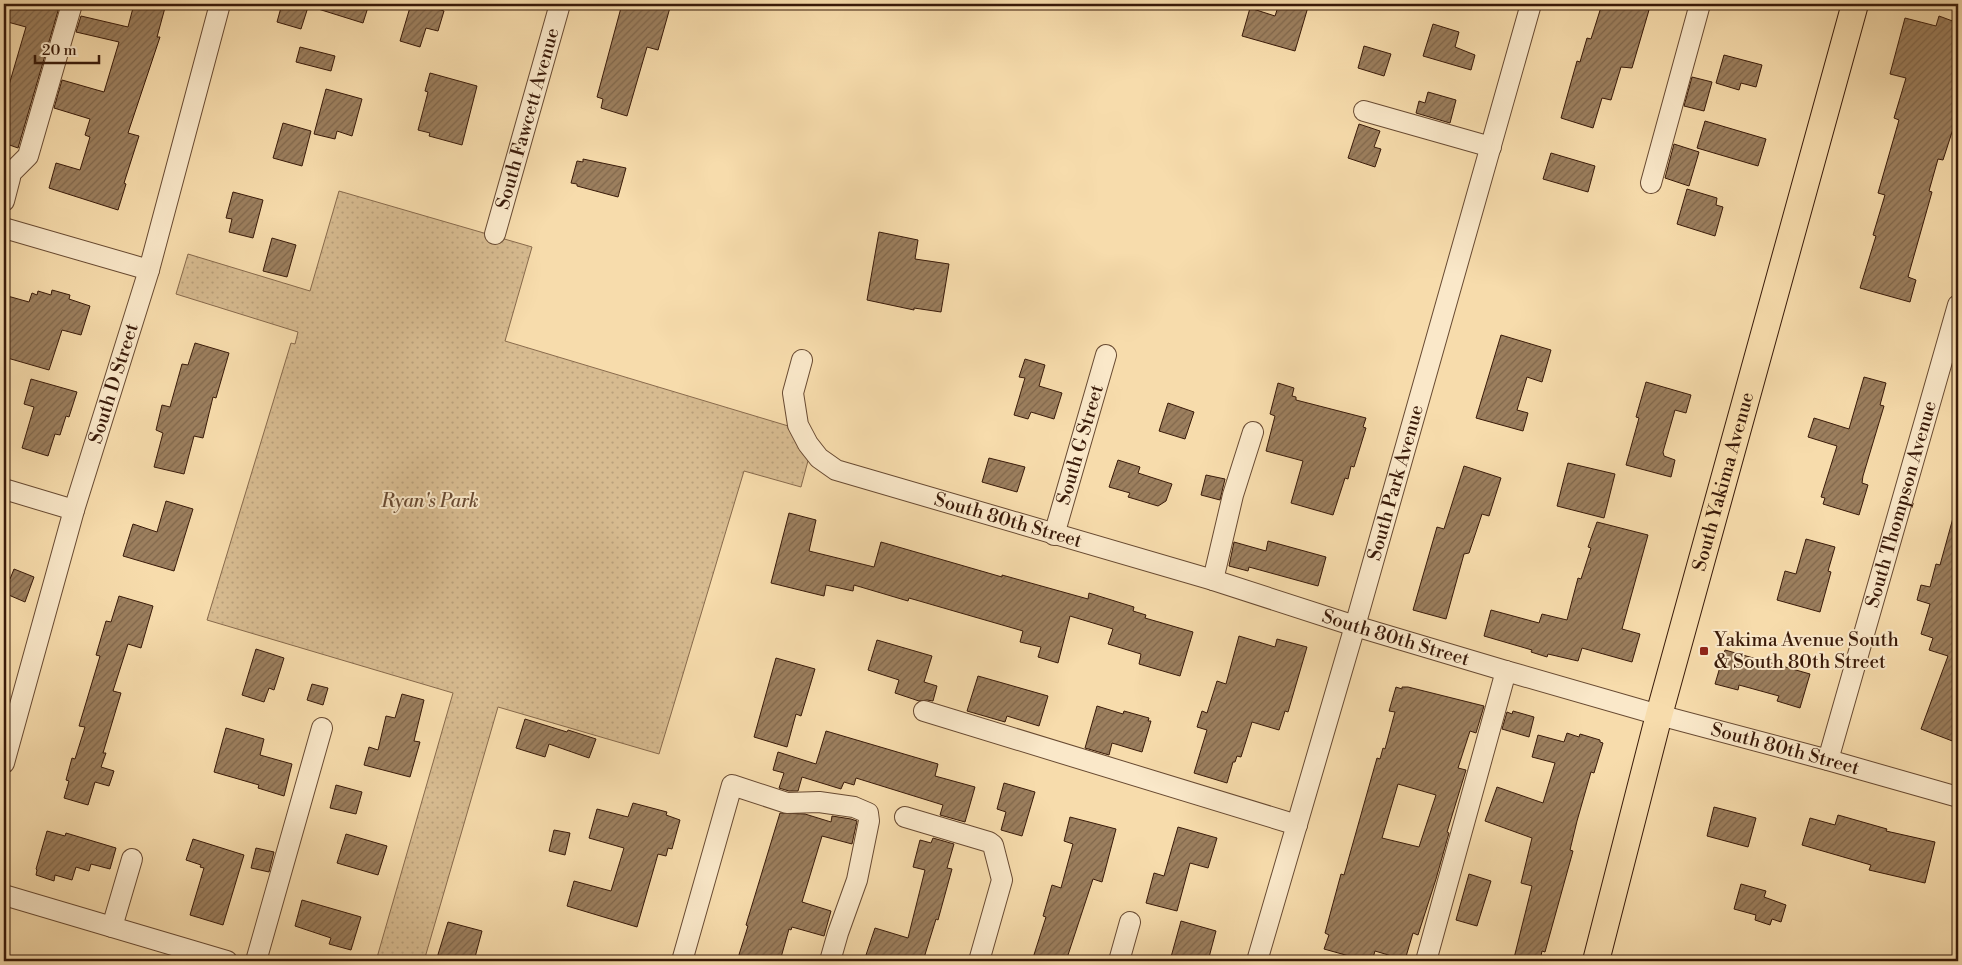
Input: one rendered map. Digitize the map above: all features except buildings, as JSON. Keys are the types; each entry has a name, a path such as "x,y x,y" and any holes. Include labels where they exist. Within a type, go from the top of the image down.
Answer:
{"main road":[{"name":"South Yakima Avenue","path":"1596,961 1658,715 1855,4"}],"street":[{"path":"4,201 10,178 6,175 28,156 72,4"},
{"name":"South D Street","path":"5,753 74,510 150,270 220,4"},
{"name":"South Fawcett Avenue","path":"496,234 560,4"},
{"name":"South Park Avenue","path":"1257,961 1355,626 1491,147 1529,4"},
{"path":"1651,183 1700,4"},
{"path":"1364,111 1491,147"},
{"path":"4,228 150,270"},
{"name":"South Thompson Avenue","path":"1828,760 1958,305"},
{"name":"South G Street","path":"1054,535 1106,355"},
{"name":"South 80th Street","path":"802,360 793,393 798,425 808,444 819,458 836,470 1213,580 1355,626 1506,671 1658,715 1958,797"},
{"path":"1213,580 1233,495 1252,432"},
{"path":"4,489 74,510"},
{"path":"1426,961 1506,671"},
{"path":"924,710 1297,825"},
{"path":"256,961 322,728"},
{"path":"682,961 732,785 787,803 819,802 854,806 868,812 869,821 857,880 830,961"},
{"path":"905,817 989,842 996,853 1002,880 979,961"},
{"path":"112,927 132,859"},
{"path":"4,895 215,959"},
{"path":"1119,961 1130,922"}],"green space":[{"name":"Ryan's Park","path":"339,191 532,247 505,341 795,428 809,457 801,487 744,471 659,754 498,707 424,961 376,961 453,693 207,620 291,343 295,344 298,332 176,294 188,254 310,291"}],"place":[{"name":"Yakima Avenue South & South 80th Street","path":"1704,651"}]}
